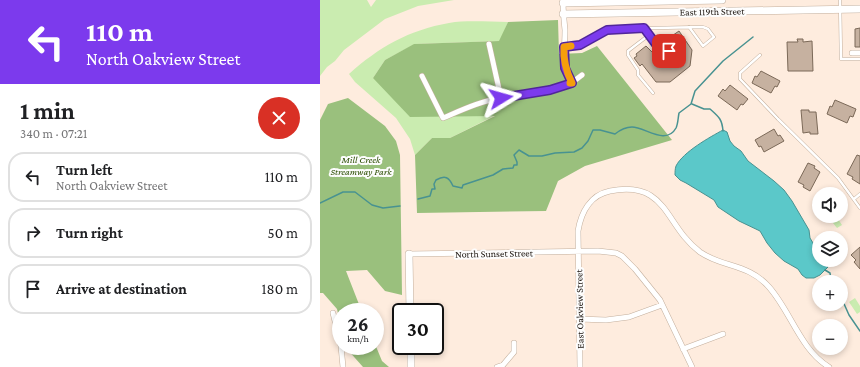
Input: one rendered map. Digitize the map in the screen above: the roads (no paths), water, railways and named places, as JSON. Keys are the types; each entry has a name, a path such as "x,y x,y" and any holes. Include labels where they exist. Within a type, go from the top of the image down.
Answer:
{"main road":[{"name":"East 119th Street","path":"563,1 722,0"},
{"name":"East 119th Street","path":"563,14 860,9"},
{"path":"409,254 410,303"},
{"path":"411,355 412,367"}],"street":[{"path":"563,1 565,68 572,83"},
{"path":"489,44 501,98"},
{"path":"852,53 860,53"},
{"path":"422,76 443,118 473,106 501,98 550,90 572,83 582,75"},
{"name":"East Oakview Street","path":"580,367 579,222 586,208 593,200 606,192 620,189 633,190 652,196 666,210 685,237 700,251 715,260 747,270 765,283 780,302 808,348 829,367"},
{"name":"North Sunset Street","path":"409,254 607,251 622,256 635,269 660,300 692,367"},
{"path":"579,319 606,320 629,317 662,305"},
{"path":"683,349 723,334"},
{"path":"497,367 503,365 514,352 514,344"},
{"path":"342,355 343,367"}],"lane":[{"path":"840,0 841,59 860,59"},
{"path":"564,47 580,45 607,30 644,28 689,27 703,27 708,29 714,37 703,46 689,27"},
{"path":"644,28 661,51"},
{"path":"649,35 628,51 628,55 638,70 638,75 652,93"},
{"path":"661,51 666,50 670,53 670,58 667,61"},
{"path":"661,51 659,56 662,60"},
{"path":"760,55 740,73 740,79 838,178 860,208"},
{"path":"854,199 860,194"}],"water":[{"path":"723,130 727,132 730,141 741,151 748,161 784,190 809,230 812,241 812,267 828,267 820,275 812,275 812,278 806,278 798,269 784,261 775,253 760,231 739,221 718,207 714,200 680,180 675,175 676,166 684,155"}],"waterway":[{"path":"418,199 430,196 432,189 435,189 434,184 439,178 444,177 448,179 453,186 462,188 463,185 493,175 503,169 513,168 514,165 517,165 514,155 519,150 529,156 574,152 582,148 588,141 593,130 600,130 615,134 623,129 632,127 661,136 672,133 677,126 679,113 691,104 695,91 723,61 753,37"},
{"path":"692,104 704,109 710,109 716,114 720,118 723,131"},
{"path":"320,203 343,192 355,192 372,205 383,208 400,206"},
{"path":"825,270 830,273 830,275"},
{"path":"847,311 860,331"}],"park label":[{"name":"Mill Creek Streamway Park","path":"361,164"}]}
